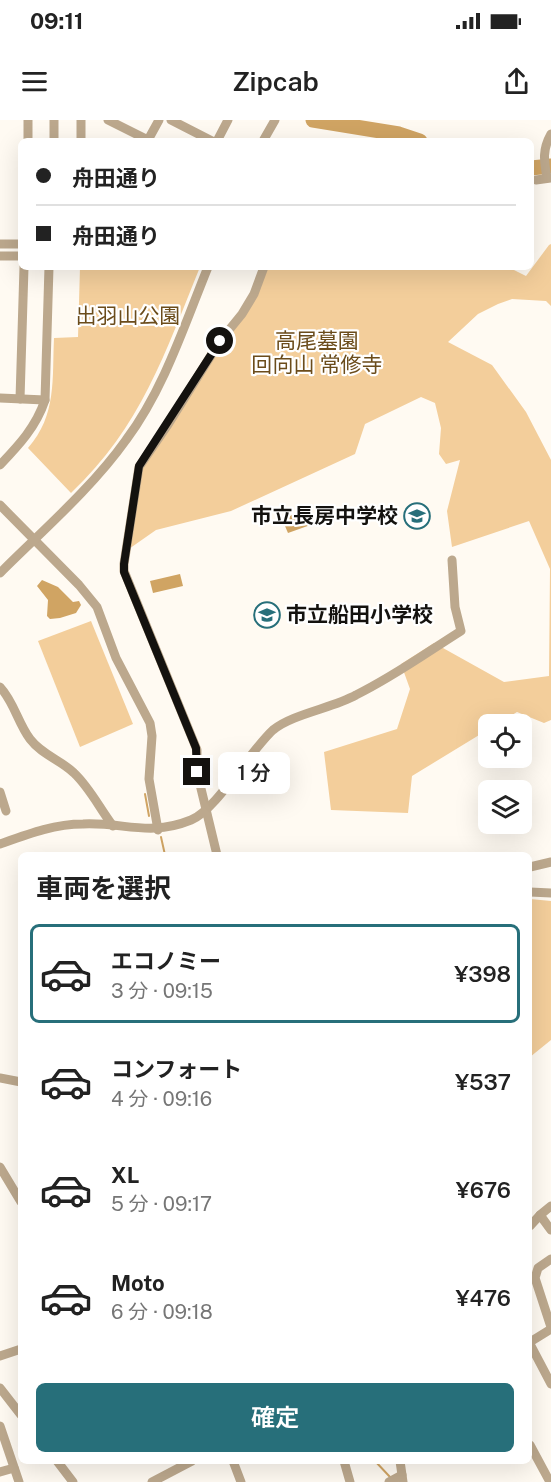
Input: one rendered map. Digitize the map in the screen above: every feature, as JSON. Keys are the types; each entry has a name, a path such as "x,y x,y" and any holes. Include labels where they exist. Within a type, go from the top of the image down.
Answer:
{"street":[{"path":"28,120 28,138"},
{"path":"54,120 54,138"},
{"path":"81,120 81,138"},
{"path":"108,120 145,138"},
{"path":"150,138 159,120"},
{"path":"171,120 206,138"},
{"path":"219,138 228,120"},
{"path":"266,138 274,122"},
{"path":"536,180 548,177 544,146 551,134"},
{"path":"0,244 18,244"},
{"path":"0,256 18,256"},
{"path":"20,399 24,270"},
{"path":"0,465 28,435 40,416 45,400 49,270"},
{"path":"0,573 109,461 143,415 165,373 207,270"},
{"path":"216,852 197,772 196,748 124,572 124,564 139,466 220,341 242,314 254,294 263,270"},
{"path":"0,398 45,400"},
{"path":"0,505 80,585 97,607 116,658 150,723 152,736 149,779 158,830"},
{"path":"0,843 63,825 86,823 158,830 194,819 205,810 251,753 275,729 309,712 327,708 355,696 461,631 455,607 452,560"},
{"path":"0,687 8,696 29,739 42,752 77,776 113,826"},
{"path":"0,792 6,811"},
{"path":"532,867 551,862"},
{"path":"532,892 551,893"},
{"path":"0,1078 18,1081"},
{"path":"0,1167 18,1197"},
{"path":"532,1224 551,1206"},
{"path":"540,1215 551,1230"},
{"path":"532,1342 551,1328 535,1278 538,1268 551,1259"},
{"path":"532,1347 547,1378"},
{"path":"0,1356 18,1350"},
{"path":"0,1388 18,1411"},
{"path":"0,1426 19,1482"},
{"path":"532,1449 550,1482"},
{"path":"59,1464 73,1482"},
{"path":"152,1482 186,1464"},
{"path":"233,1464 241,1482"},
{"path":"345,1464 350,1482"},
{"path":"389,1482 403,1479 400,1464"},
{"path":"0,1472 14,1468"}],"green space":[{"name":"高尾墓園 回向山 常修寺","path":"551,244 551,306 546,301 512,299 478,314 448,342 492,365 526,412 551,460 551,720 544,723 532,718 532,714 517,712 514,714 478,714 478,736 412,776 408,813 331,810 324,752 397,729 410,689 401,664 434,643 504,682 549,676 550,569 529,521 452,547 447,511 460,460 446,464 439,454 441,428 435,403 421,397 365,424 355,454 231,511 156,530 126,551 139,467 242,313 263,270 514,270 526,276 530,270 534,270 534,265"},
{"name":"出羽山公園","path":"80,270 199,270 149,388 116,442 71,493 28,448 44,423 48,410 53,382 54,338 78,337"},
{"path":"91,621 133,724 80,747 38,641"},
{"path":"532,899 551,901 551,1040 532,1055"}],"shaded area":[{"path":"310,508 316,523 288,533 282,519"},
{"path":"180,574 183,586 153,593 150,581"},
{"path":"42,580 58,587 73,602 79,601 81,605 76,613 50,619 47,616 48,600 37,586"}],"waterway":[{"path":"313,120 411,138"},
{"path":"534,168 551,166"},
{"path":"145,794 149,816"},
{"path":"161,837 164,852"},
{"path":"378,1464 390,1477"}],"place":[{"name":"市立長房中学校","path":"417,516"},
{"name":"市立船田小学校","path":"267,615"}],"route":[{"path":"197,772 196,748 124,572 124,564 139,466 220,341"}]}
